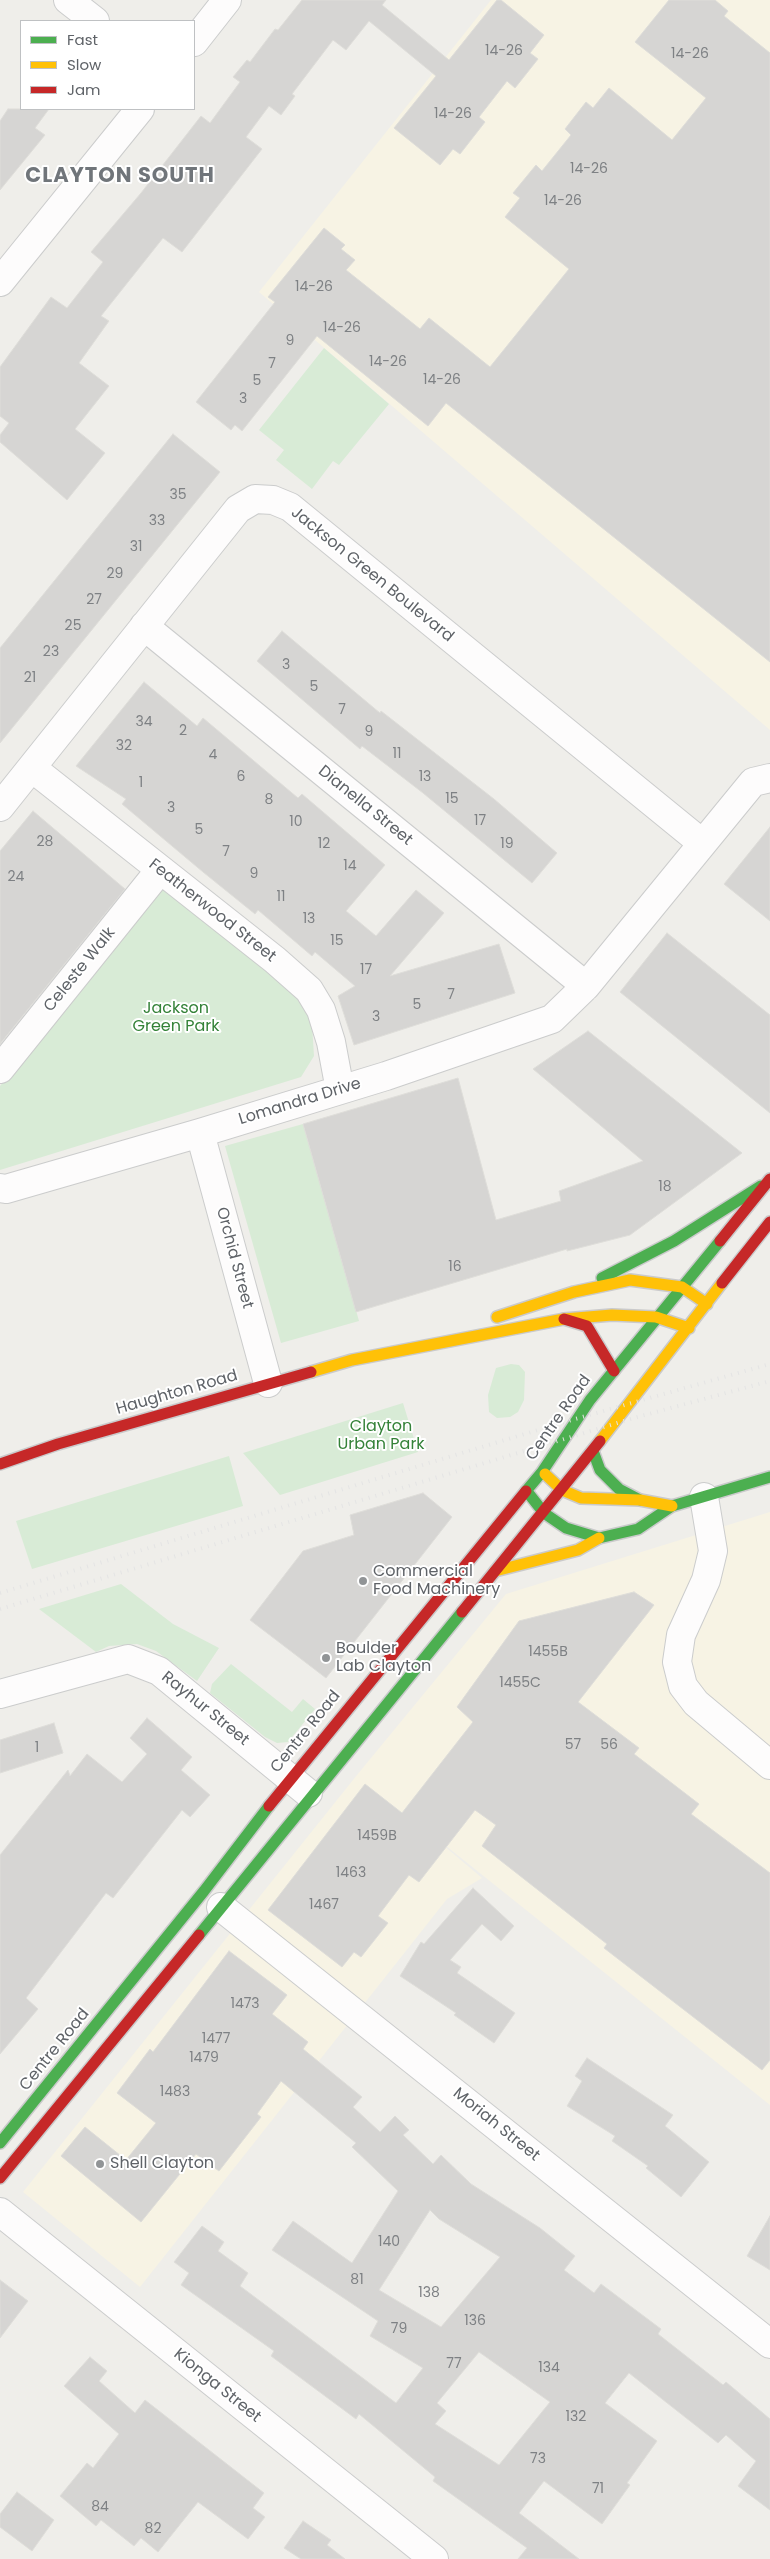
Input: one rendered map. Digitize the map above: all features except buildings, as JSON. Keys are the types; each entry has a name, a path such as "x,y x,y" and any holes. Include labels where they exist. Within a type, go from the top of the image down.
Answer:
{"main road":[{"name":"Centre Road","path":"0,2143 204,1891 290,1778 542,1472 590,1400 769,1181"},
{"path":"574,1292 674,1241 769,1181"},
{"path":"0,2178 310,1795 544,1513 770,1222"},
{"name":"Haughton Road","path":"364,1359 574,1292 630,1280 682,1286 707,1304"},
{"name":"Haughton Road","path":"0,1464 58,1444 352,1360 564,1319 612,1315 656,1317 689,1328"},
{"path":"564,1319 587,1326 614,1371"},
{"path":"593,1451 602,1472 619,1489 640,1500"},
{"path":"542,1472 562,1490 581,1498 640,1500 672,1506"},
{"path":"494,1571 578,1550 599,1538 638,1529 672,1506 770,1477"},
{"path":"526,1490 544,1513 566,1528 599,1538"}],"street":[{"path":"68,0 94,20"},
{"path":"195,41 227,0"},
{"path":"0,282 139,110"},
{"name":"Jackson Green Boulevard","path":"0,808 238,509 255,499 273,500 290,507 702,843"},
{"name":"Dianella Street","path":"144,626 586,986"},
{"name":"Featherwood Street","path":"32,768 309,990 321,1010 331,1042 340,1090"},
{"name":"Lomandra Drive","path":"0,1188 6,1190 200,1133 466,1050 552,1019 586,986 754,782 770,778"},
{"name":"Celeste Walk","path":"0,1069 160,870"},
{"name":"Orchid Street","path":"200,1133 268,1384"},
{"path":"704,1497 710,1521 713,1551 706,1580 681,1635 676,1662 683,1686 696,1703 770,1765"},
{"name":"Rayhur Street","path":"0,1694 128,1659 159,1671 310,1795"},
{"name":"Moriah Street","path":"221,1906 770,2344"},
{"name":"Kionga Street","path":"0,2212 434,2559"}],"shaded area":[{"path":"491,0 770,0 770,730 259,292"},
{"path":"770,1512 770,2105 416,1822 482,1878 447,1899 140,2287 23,2192 357,1775 506,1594"}],"green space":[{"path":"324,348 389,404 339,465 333,461 312,489 276,460 284,450 259,430"},
{"name":"Jackson Green Park","path":"161,886 293,992 305,1007 312,1024 314,1056 301,1077 0,1170 0,1086"},
{"path":"303,1124 359,1321 281,1343 225,1146"},
{"path":"511,1364 519,1365 525,1372 524,1400 518,1412 510,1417 497,1418 489,1412 488,1395 496,1368"},
{"name":"Clayton Urban Park","path":"403,1403 418,1452 280,1495 243,1453"},
{"path":"229,1456 243,1506 32,1569 16,1521"},
{"path":"121,1584 173,1624 219,1648 197,1681 156,1651 137,1644 109,1646 96,1652 39,1609"},
{"path":"231,1664 292,1712 303,1699 315,1709 288,1742 277,1743 265,1737 210,1693 212,1684"}],"railway":[{"path":"0,1593 561,1423 770,1364"},
{"path":"0,1609 634,1418 770,1381"}],"traffic: fast":[{"path":"602,1278 674,1241 761,1186"},
{"path":"526,1491 542,1472 590,1400 720,1241"},
{"path":"593,1451 600,1470 619,1489 640,1500"},
{"path":"529,1494 544,1513 566,1528 599,1538 638,1529 672,1506 770,1477"},
{"path":"199,1935 462,1612"},
{"path":"0,2143 204,1891 269,1806"}],"traffic: slow":[{"path":"497,1317 574,1292 630,1280 682,1287 707,1304"},
{"path":"600,1441 722,1283"},
{"path":"311,1372 352,1360 564,1319 612,1315 656,1317 689,1328"},
{"path":"545,1474 562,1490 581,1498 640,1500 672,1506"},
{"path":"495,1571 578,1550 599,1538"}],"traffic: jam":[{"path":"720,1241 770,1179"},
{"path":"722,1283 770,1222"},
{"path":"564,1319 587,1326 614,1371"},
{"path":"0,1464 58,1444 311,1372"},
{"path":"462,1612 600,1441"},
{"path":"269,1806 526,1491"},
{"path":"0,2178 199,1935"}],"place":[{"name":"Commercial Food Machinery","path":"363,1581"},
{"name":"Boulder Lab Clayton","path":"326,1658"},
{"name":"Shell Clayton","path":"100,2164"}],"district":[{"name":"CLAYTON SOUTH","path":"120,177"}]}
